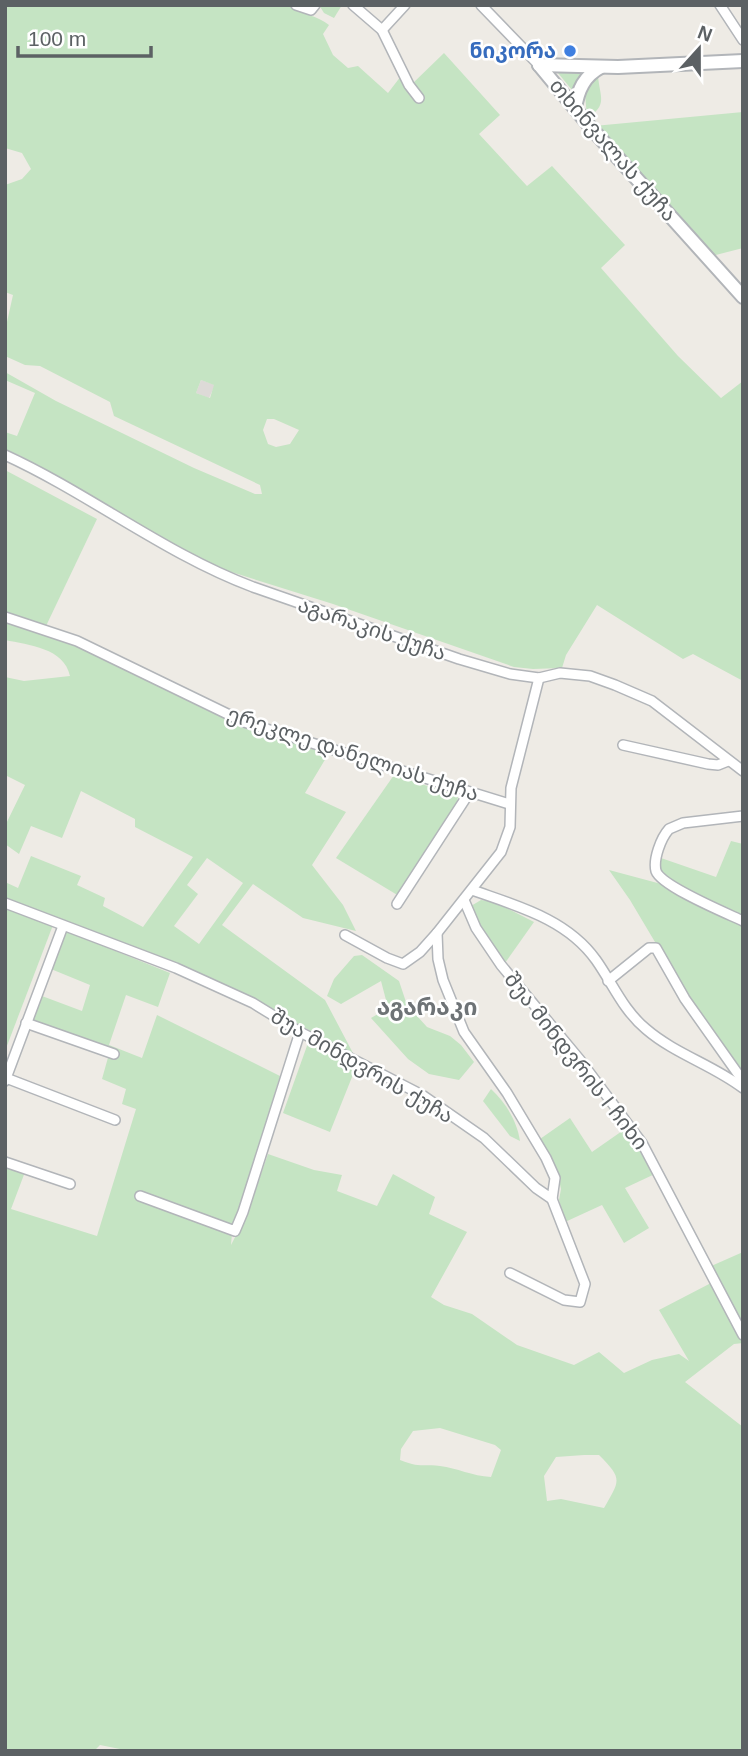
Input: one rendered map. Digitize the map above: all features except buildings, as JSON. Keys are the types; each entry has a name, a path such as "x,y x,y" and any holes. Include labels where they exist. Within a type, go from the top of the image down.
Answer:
{"street":[{"path":"296,5 311,10 315,5"},
{"path":"353,5 382,30 409,85 419,98"},
{"path":"382,30 404,5"},
{"name":"თხინვალას ქუჩა","path":"481,5 539,65 740,290"},
{"path":"720,5 743,40"},
{"path":"539,65 601,67 743,61"},
{"path":"575,108 580,88 594,71 601,67"},
{"name":"აგარაკის ქუჩა","path":"5,455 225,577 459,659 510,674 538,678 560,673 590,676 633,692 652,701 743,771"},
{"name":"ერეკლე დანელიას ქუჩა","path":"5,617 77,641 244,722 509,804"},
{"path":"345,935 403,964 420,952 437,933 501,852 510,827 511,788 538,678"},
{"path":"623,745 718,765 728,761"},
{"path":"397,904 469,793"},
{"path":"743,816 714,817 683,823 669,829 658,851 656,870 664,883 743,921"},
{"path":"472,890 545,916 577,939 595,958 632,1017 648,1031 743,1087"},
{"name":"შუა მინდვრის I ჩიხი","path":"464,900 476,928 501,965 580,1060 642,1143 743,1335"},
{"name":"შუა მინდვრის ქუჩა","path":"5,902 176,968 253,1003 300,1032 422,1095 484,1138 536,1188 552,1199"},
{"path":"63,926 6,1080 115,1121"},
{"path":"437,933 438,959 443,980 464,1032 507,1093 546,1158 555,1178 552,1199 585,1284 580,1302 564,1300 510,1273"},
{"path":"608,981 649,948 656,948 685,999 743,1082"},
{"path":"26,1023 114,1054"},
{"path":"140,1196 235,1231 300,1032"},
{"path":"5,1044 16,1049"},
{"path":"5,1162 70,1184"}],"shaded area":[{"path":"201,380 215,385 209,398 196,393"}],"green space":[{"path":"5,5 292,5 329,25 323,34 333,55 348,68 358,66 388,93 401,76 411,85 444,53 500,115 479,134 527,186 552,166 625,245 601,268 678,356 721,398 743,381 743,681 693,654 683,659 597,605 566,655 562,668 514,667 333,604 225,570 179,549 21,456 5,450 5,432 17,436 35,393 5,380 5,372 56,401 194,468 255,494 262,494 260,485 114,416 110,402 40,366 25,365 5,356 5,331 13,295 5,292 5,185 22,179 31,169 22,153 5,148","holes":["201,380 214,385 210,398 196,393","267,419 274,419 299,430 290,444 276,447 268,444 263,430"]},
{"path":"319,5 342,5 334,18 324,13"},
{"path":"585,70 572,90 558,73"},
{"path":"598,76 600,105 587,118 585,93"},
{"path":"743,112 743,248 708,257 594,126"},
{"path":"5,470 97,519 46,626 5,613"},
{"path":"5,621 72,644 236,724 329,753 305,793 346,812 312,865 343,905 356,931 303,918 253,884 222,925 325,1000 354,1055 253,999 5,899 5,882 18,888 31,856 81,876 77,885 105,898 103,906 143,927 193,857 135,827 135,819 81,791 62,838 31,826 19,854 5,844 5,826 25,785 5,775 5,677 24,681 70,676 61,659 44,649 5,640","holes":["207,858 243,883 199,944 174,926 198,894 187,885"]},
{"path":"394,775 458,796 456,809 399,896 336,858"},
{"path":"731,841 743,844 743,1078 609,870 665,885 660,870 661,858 716,877"},
{"path":"481,900 495,902 534,922 505,963 481,933 471,906"},
{"path":"5,906 53,925 5,1051"},
{"path":"61,929 170,973 158,1007 126,995 109,1045 142,1058 157,1015 280,1076 232,1233 231,1245 248,1212 268,1154 314,1170 342,1175 337,1191 377,1206 393,1174 435,1197 429,1214 467,1232 431,1297 444,1305 472,1314 517,1345 574,1365 599,1352 624,1373 652,1360 679,1354 689,1361 659,1310 711,1283 743,1343 734,1344 685,1382 743,1427 743,1751 130,1751 100,1745 94,1751 5,1751 5,1165 25,1172 11,1209 97,1236 136,1109 122,1104 126,1089 102,1079 109,1054 23,1021 34,993 82,1011 90,985 46,967","holes":["440,1428 495,1445 501,1450 491,1477 400,1460 401,1449 413,1431","599,1455 615,1475 616,1485 604,1508 561,1499 547,1501 544,1476 556,1457"]},
{"path":"362,955 399,981 407,1005 427,1027 450,1036 461,1045 474,1062 459,1080 429,1074 408,1059 371,1018 383,1011 386,1000 381,981 341,1004 327,996 334,979 354,956"},
{"path":"308,1043 356,1067 330,1132 283,1113"},
{"path":"491,1089 510,1113 520,1141 510,1136 483,1101"},
{"path":"570,1118 592,1152 625,1129 657,1173 625,1188 649,1228 624,1243 602,1205 565,1222 559,1200 561,1189 558,1176 540,1139"},
{"path":"743,1252 743,1327 709,1267"}],"place":[{"name":"ნიკორა","path":"570,51"}],"district":[{"name":"აგარაკი","path":"427,1007"}]}
